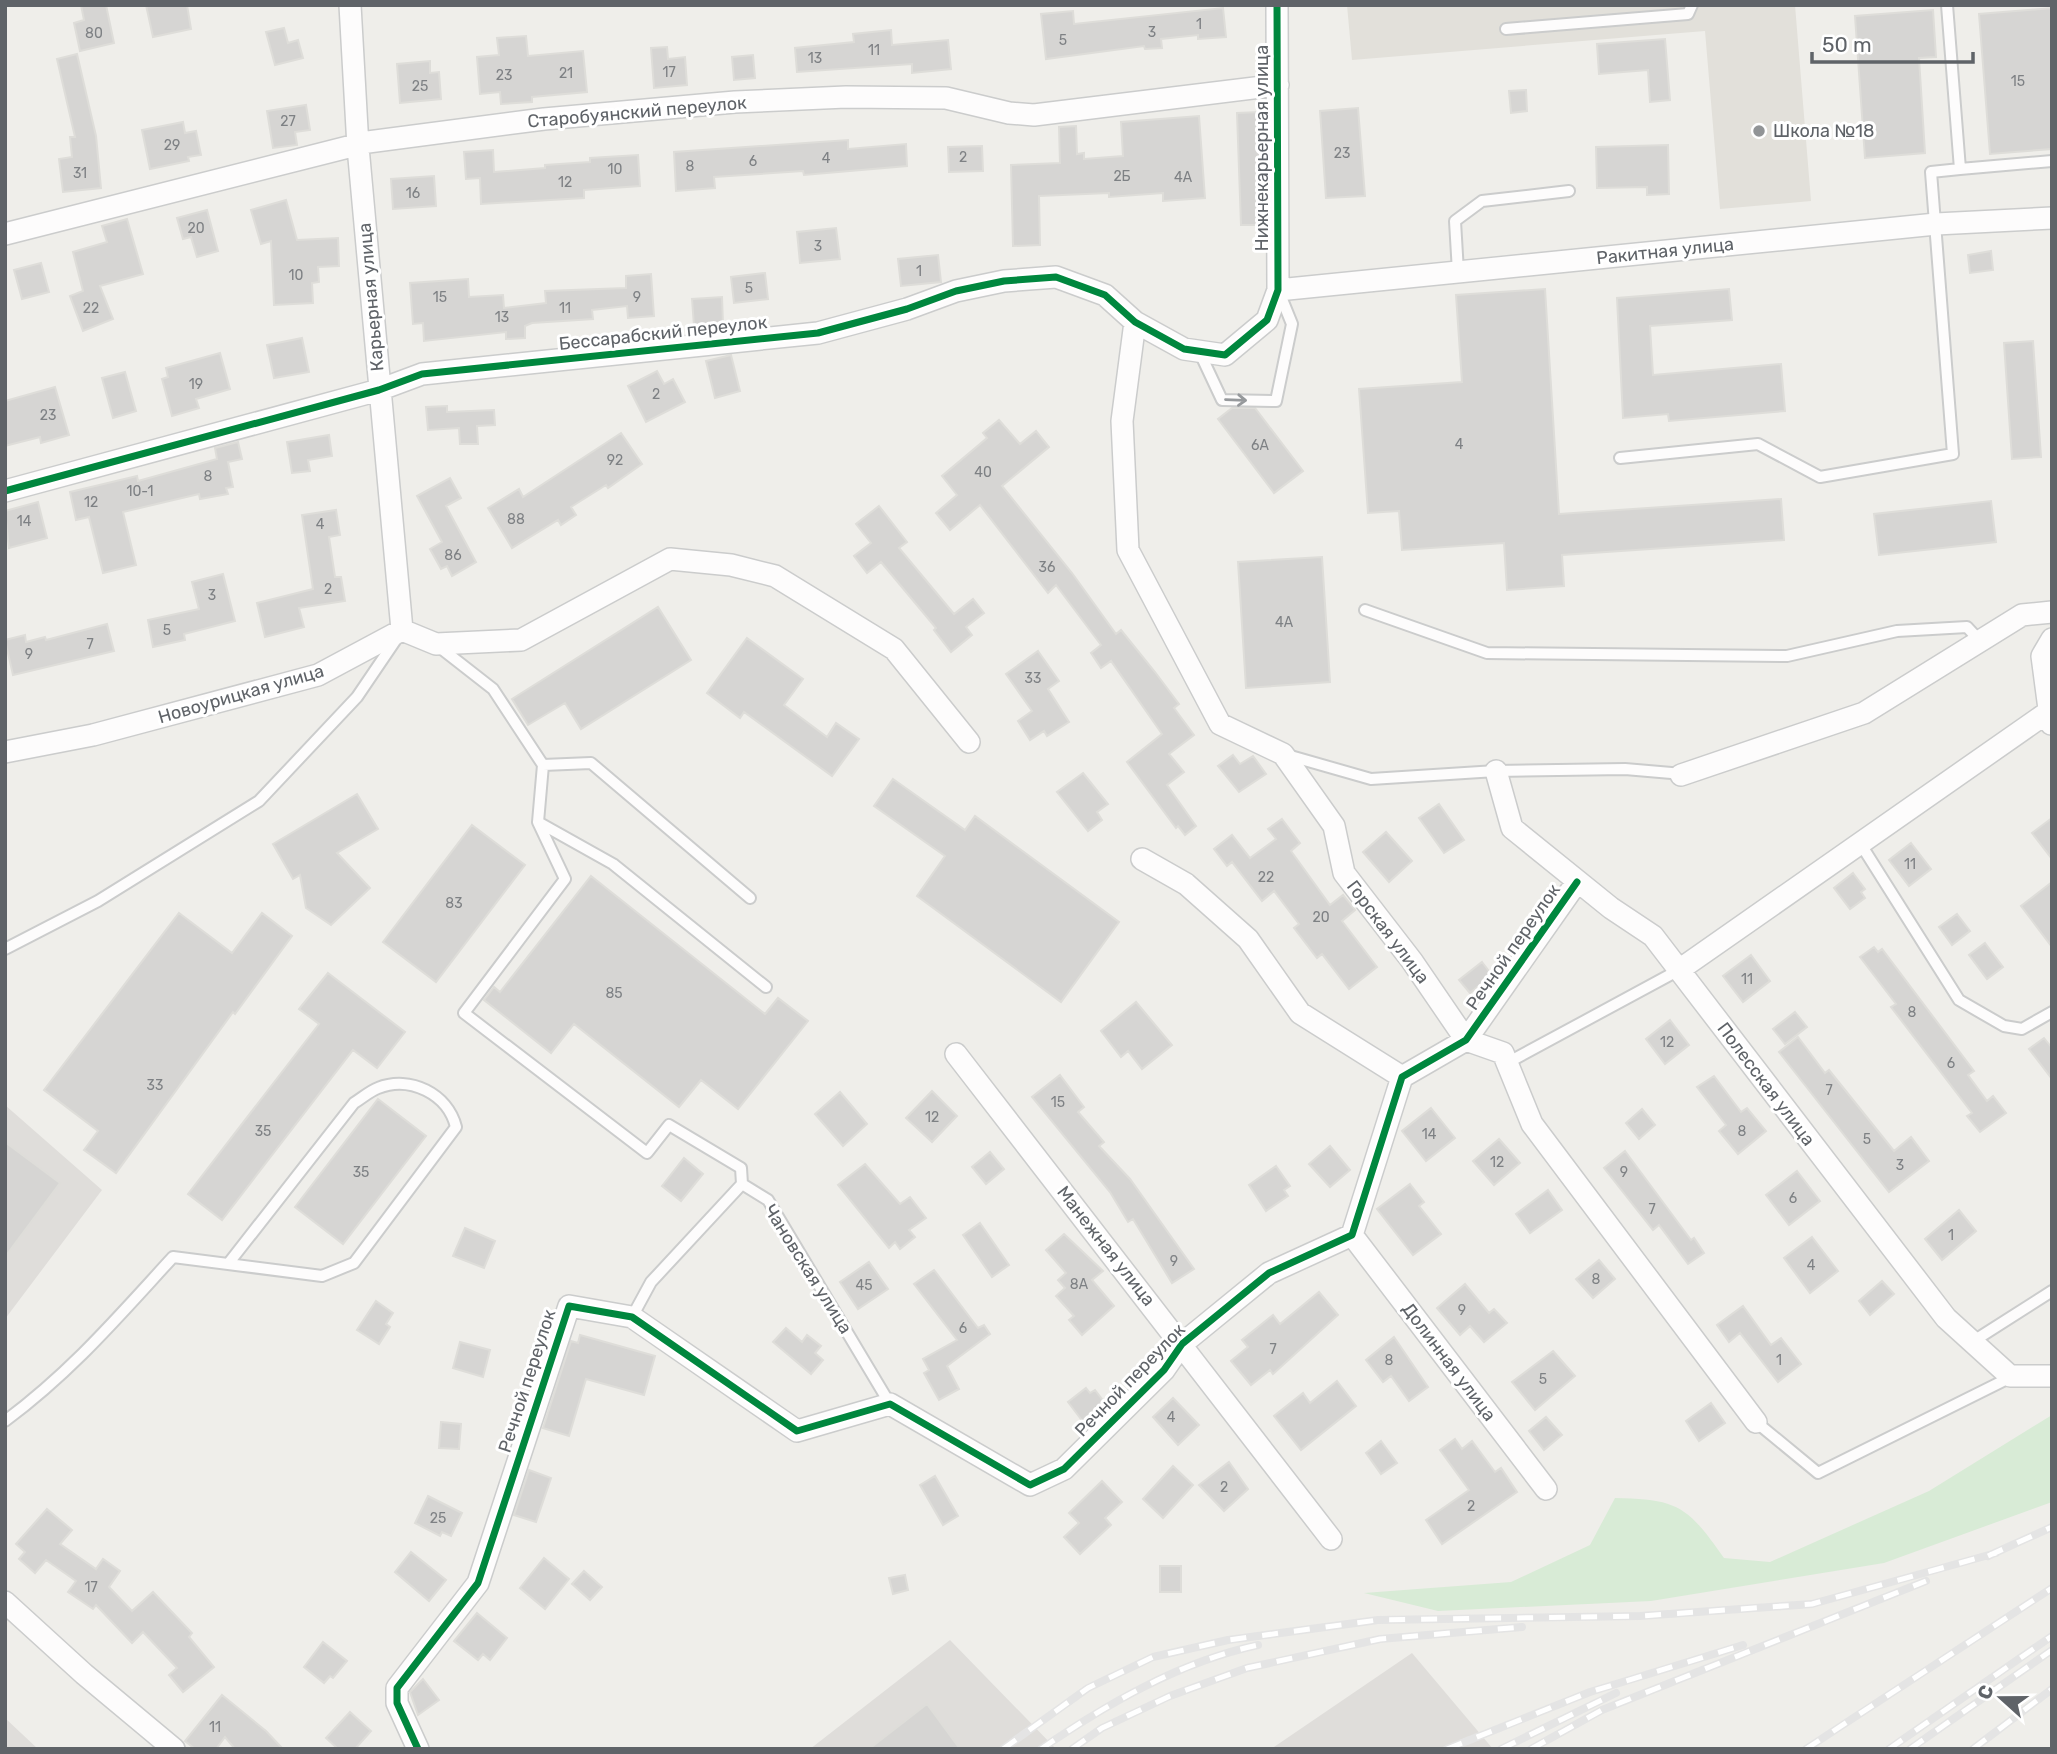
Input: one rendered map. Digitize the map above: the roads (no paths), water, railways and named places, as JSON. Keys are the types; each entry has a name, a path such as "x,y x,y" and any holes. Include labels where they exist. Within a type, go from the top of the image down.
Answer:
{"street":[{"name":"Карьерная улица","path":"350,5 358,147 402,631"},
{"name":"Нижнекарьерная улица","path":"1277,5 1278,290"},
{"name":"Старобуянский переулок","path":"5,234 381,140 544,119 735,102 846,97 946,99 1009,113 1034,115 1278,85"},
{"name":"Ракитная улица","path":"1278,290 1936,224 2052,218"},
{"name":"Бессарабский переулок","path":"5,491 380,390 422,374 818,332 907,309 956,291 1004,281 1056,277 1105,295 1135,322 1184,349 1225,355 1267,320 1278,290"},
{"name":"Горская улица","path":"1135,322 1122,421 1128,550 1220,724 1283,754 1334,826 1344,873 1412,961 1466,1040"},
{"path":"402,631 436,644 521,640 670,559 731,565 775,576 894,649 970,742"},
{"path":"1682,774 1864,713 2022,615 2052,612"},
{"name":"Новоурицкая улица","path":"5,752 93,735 318,675 402,631"},
{"path":"1679,970 1860,843 2050,719 2042,656 2052,639"},
{"name":"Полесская улица","path":"1496,771 1512,828 1577,882 1653,936 1946,1318 2014,1376"},
{"path":"1142,859 1186,884 1248,939 1300,1013 1402,1077 1352,1236"},
{"name":"Речной переулок","path":"1402,1077 1466,1040 1577,882"},
{"path":"1466,1040 1503,1053 1532,1124 1756,1422"},
{"name":"Манежная улица","path":"956,1054 1331,1539"},
{"name":"Речной переулок","path":"418,1749 397,1703 397,1688 478,1583 569,1306 632,1317 797,1430 890,1404 1030,1485 1064,1469 1164,1370 1182,1344 1269,1273 1352,1236"},
{"name":"Долинная улица","path":"1352,1236 1546,1489"},
{"path":"2014,1376 2052,1376"},
{"path":"5,1602 84,1674 174,1749"}],"lane":[{"path":"1506,29 1688,14 1692,5"},
{"path":"1947,5 1960,169"},
{"path":"1620,458 1758,444 1820,477 1953,454 1931,172 2052,161"},
{"path":"1458,272 1455,221 1482,201 1569,191"},
{"path":"1199,351 1222,400 1276,401 1292,324 1278,290"},
{"path":"1365,610 1487,653 1787,656 1897,631 1967,627 1980,641"},
{"path":"5,949 98,901 259,801 357,697 402,631"},
{"path":"436,644 493,689 543,765 538,822 565,879 464,1013 647,1153 669,1125 741,1168 742,1184 651,1282 632,1317"},
{"path":"1283,754 1371,779 1496,771 1625,769 1682,774"},
{"path":"543,765 591,763 750,898"},
{"path":"538,822 613,864 766,987"},
{"path":"1860,843 1959,1000 2004,1026 2022,1029 2052,1012"},
{"path":"1507,1063 1679,970"},
{"path":"5,1421 52,1387 173,1257 322,1276 354,1264 456,1127 453,1113 433,1094 416,1085 378,1088 354,1103 229,1264"},
{"name":"Чановская улица","path":"742,1184 768,1200 890,1404"},
{"path":"1972,1342 2052,1291"},
{"path":"1756,1422 1818,1474 2014,1376"}],"railway":[{"path":"1988,1556 2052,1527"},
{"path":"1003,1749 1088,1688 1153,1657 1228,1640 1378,1620 1640,1616 1812,1604 1996,1553"},
{"path":"1531,1749 1602,1710 1926,1581"},
{"path":"1806,1749 2052,1588"},
{"path":"1072,1749 1102,1728 1170,1696 1247,1668 1380,1639 1522,1627"},
{"path":"1889,1749 2052,1636"},
{"path":"1041,1749 1145,1686 1200,1662 1258,1645"},
{"path":"1447,1749 1590,1692 1743,1645"},
{"path":"1910,1749 2052,1650"},
{"path":"1973,1749 2052,1689"},
{"path":"1501,1749 1616,1693"}],"place":[{"name":"Школа №18","path":"1759,131"}]}
